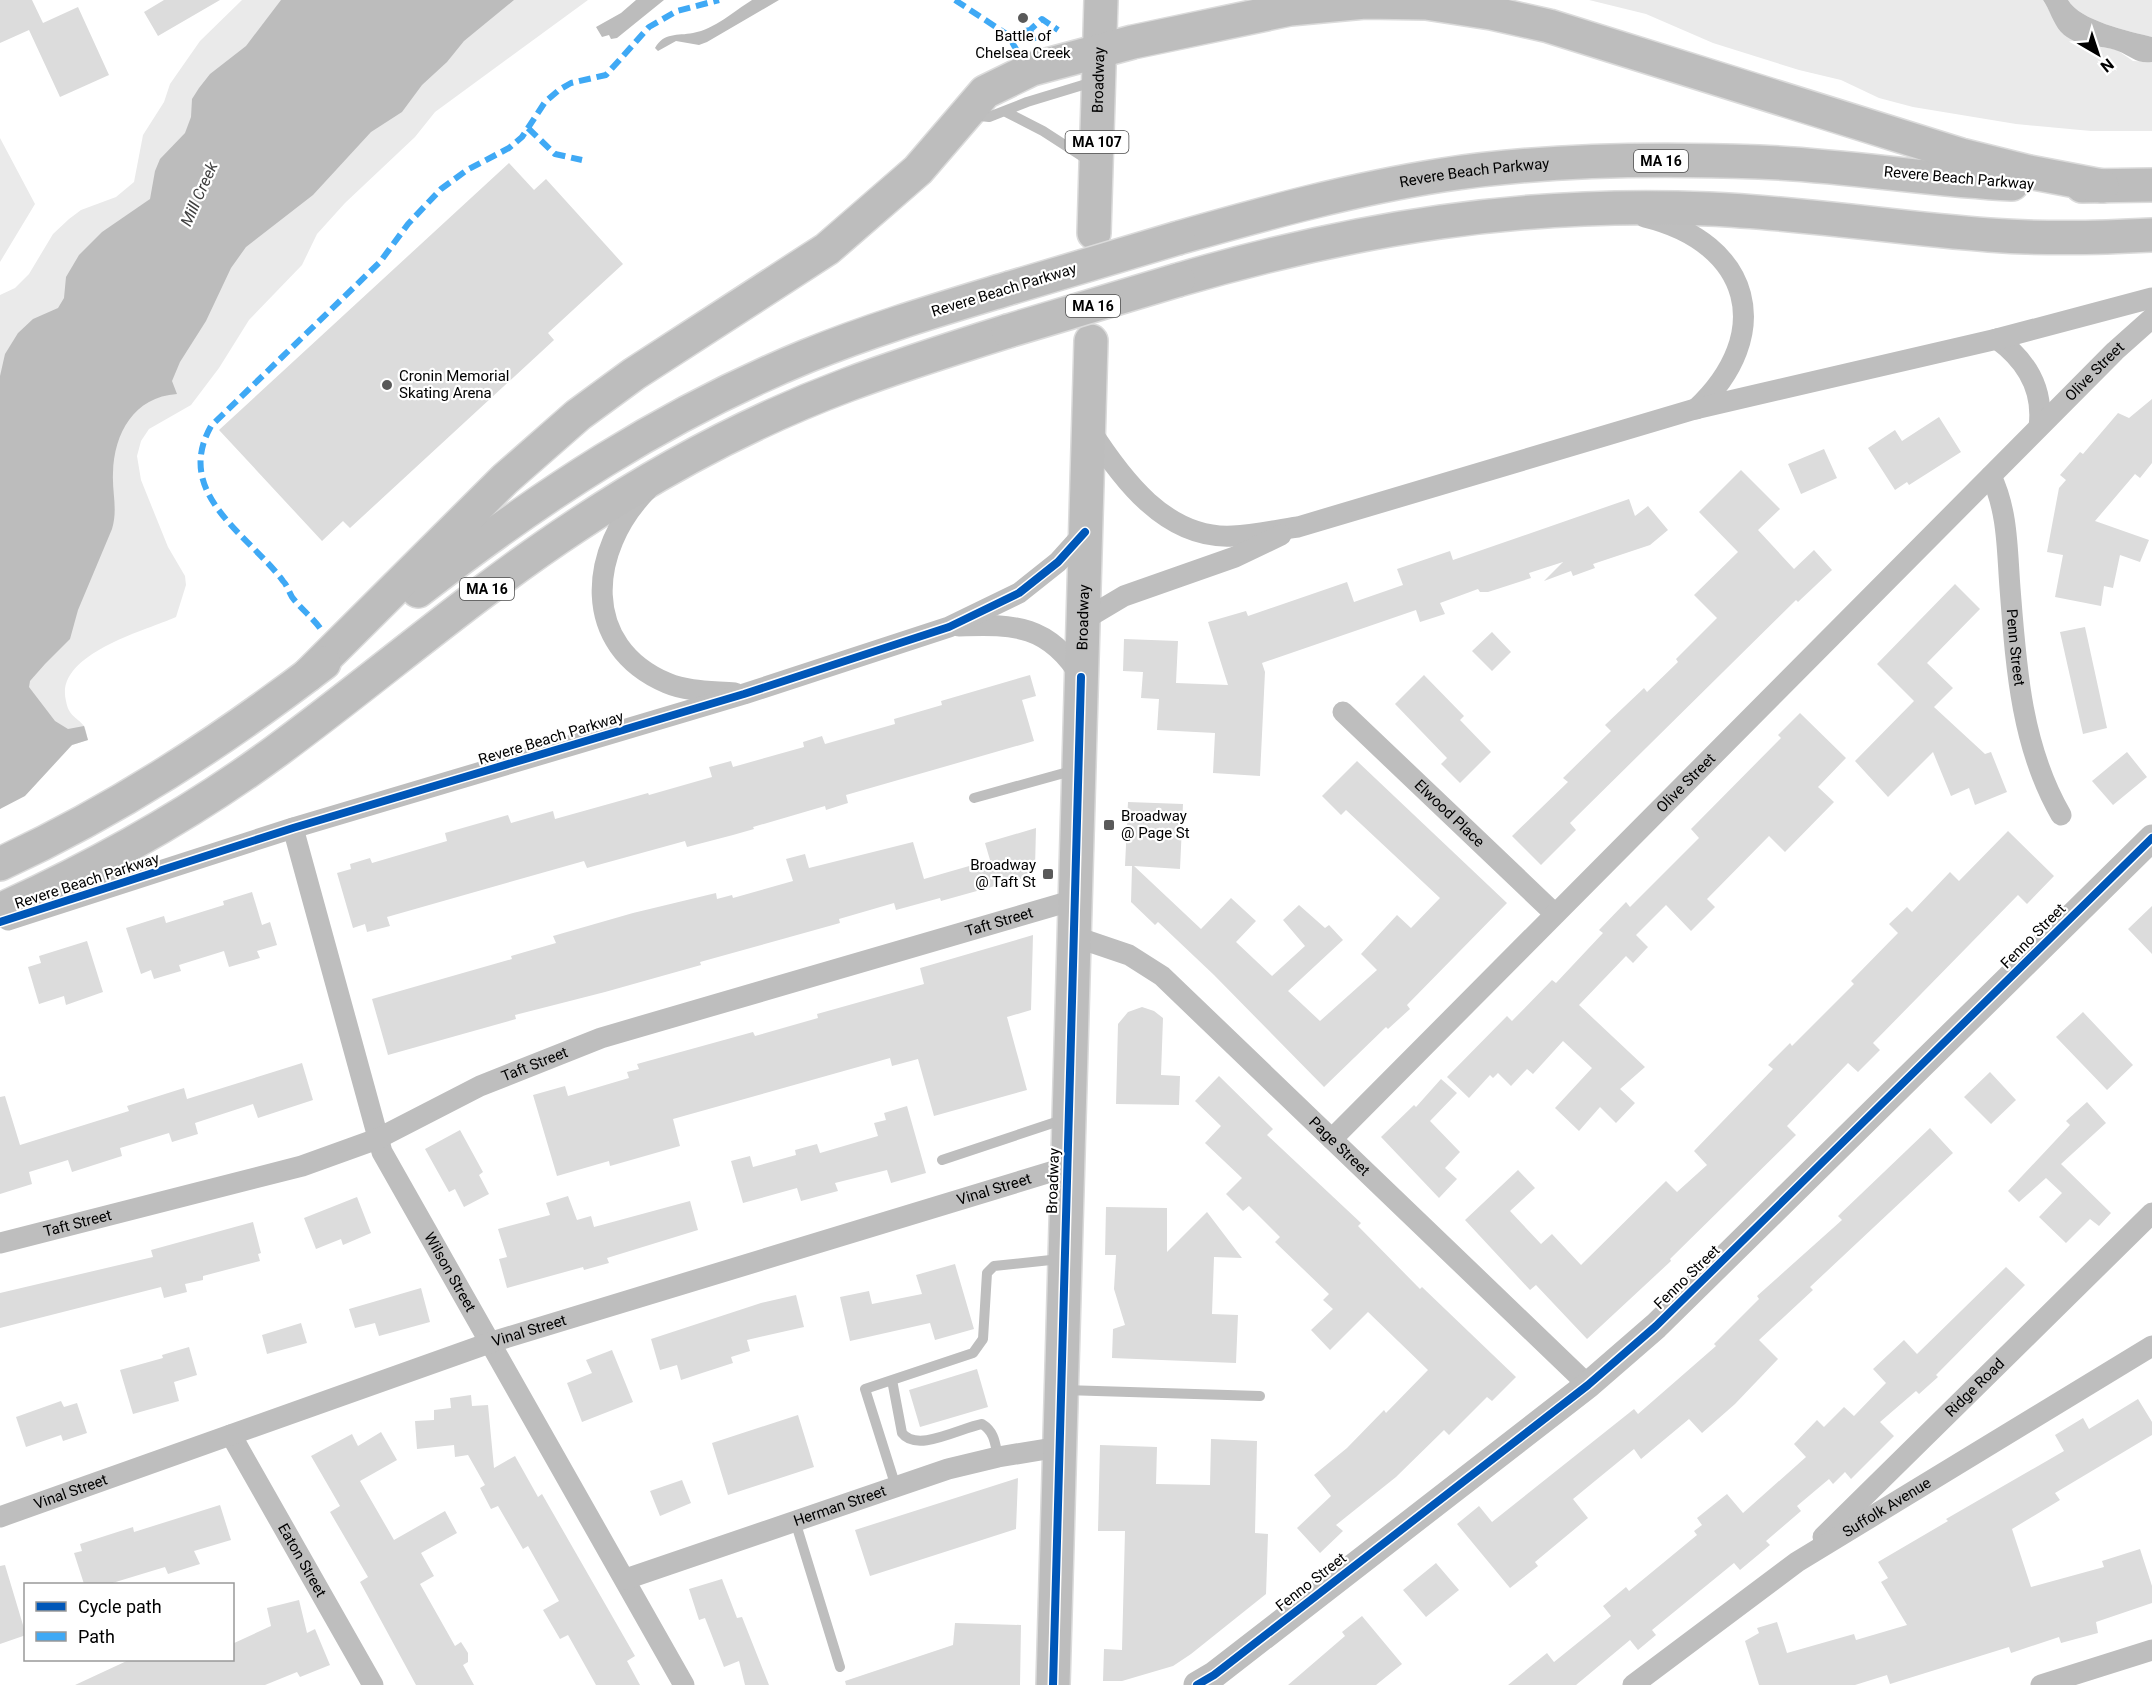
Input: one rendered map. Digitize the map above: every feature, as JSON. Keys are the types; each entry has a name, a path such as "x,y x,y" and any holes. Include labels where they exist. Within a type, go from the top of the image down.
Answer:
{"main road":[{"name":"Broadway","path":"1094,233 1101,0"},
{"path":"308,675 536,450 616,386 828,249 918,170 965,113 992,87 1016,75 1099,66 1310,7 1385,2 1448,6 1549,26 1961,155 2029,172 2102,186"},
{"name":"Revere Beach Parkway","path":"0,864 94,818 176,770 308,675 536,502 635,441 711,400 806,356 874,331 1010,288 1282,208 1371,188 1467,172 1561,163 1678,160 1762,162 1982,182 2102,186 2152,185"},
{"name":"Revere Beach Parkway","path":"0,910 116,853 217,792 278,750 537,552 677,464 760,422 838,389 1008,331 1178,280 1293,249 1385,229 1478,216 1594,208 1710,209 1993,235 2064,238 2152,235"},
{"name":"Broadway","path":"1053,1685 1091,341"}],"street":[{"name":"Revere Beach Parkway","path":"1594,208 1654,219 1690,232 1719,255 1734,279 1743,312 1739,348 1721,382 1695,410"},
{"path":"1088,427 1107,456 1136,490 1163,515 1206,534 1233,536 1298,527 1695,410 1997,339 2152,298"},
{"name":"Olive Street","path":"1332,1139 2039,427 2115,351 2152,318"},
{"path":"1997,339 2015,352 2032,378 2039,402 2039,427"},
{"name":"Revere Beach Parkway","path":"677,464 641,497 613,540 602,576 604,612 612,633 624,651 657,678 685,688 744,694"},
{"name":"Penn Street","path":"1991,476 2002,505 2006,527 2016,658 2025,721 2041,774 2061,815"},
{"path":"1083,621 1124,596 1235,557 1298,527"},
{"name":"Revere Beach Parkway","path":"0,922 293,828 744,694 949,627 1020,593 1058,562 1085,532"},
{"name":"Revere Beach Parkway","path":"949,627 1002,625 1029,630 1054,645 1070,660 1081,677"},
{"name":"Elwood Place","path":"1343,712 1555,914"},
{"name":"Wilson Street","path":"293,828 377,1139 387,1163 492,1342 684,1685"},
{"name":"Fenno Street","path":"1197,1685 1214,1675 1588,1385 1689,1296 2152,838"},
{"name":"Taft Street","path":"0,1243 259,1179 310,1164 377,1139 490,1082 601,1038 1074,900"},
{"name":"Page Street","path":"1073,936 1129,955 1162,976 1588,1385"},
{"name":"Vinal Street","path":"0,1517 492,1342 1067,1167"},
{"name":"Ridge Road","path":"1797,1562 2152,1213"},
{"name":"Suffolk Avenue","path":"1633,1685 1797,1562 2152,1346"},
{"name":"Eaton Street","path":"231,1435 373,1685"},
{"name":"Herman Street","path":"626,1579 948,1469 998,1457 1059,1448"},
{"path":"2041,1685 2152,1650"}],"lane":[{"path":"965,113 984,118 1004,111 1099,66"},
{"path":"1004,111 1043,130 1096,166"},
{"path":"974,798 1078,769"},
{"path":"942,1160 1068,1118"},
{"path":"896,1487 865,1389 973,1353 983,1339 987,1273 994,1266 1065,1259"},
{"path":"892,1380 902,1433 907,1439 920,1443 982,1424 989,1428 994,1437 998,1457"},
{"path":"1061,1390 1260,1395"},
{"path":"795,1521 840,1666"}],"shaded area":[{"path":"242,0 400,0 0,423 0,295 15,288 29,274 53,234 69,219 81,210 116,197 134,182 143,135 164,102 170,84 200,41"},
{"path":"471,0 588,0 435,112 415,137 345,203 317,234 302,265 249,320 219,368 191,405 149,429 141,441 137,456 141,480 168,547 185,576 186,585 176,617 124,637 87,657 74,670 66,684 67,706 84,726 88,740 72,745 63,752 33,787 24,788 0,809 0,559 23,490"},
{"path":"1589,0 2043,0 2062,33 2079,42 2117,50 2133,61 2152,62 2152,131 2091,131 2016,124 1913,107 1879,98 1841,80 1799,70 1713,43 1646,14"},
{"path":"2068,0 2152,0 2152,37 2094,19 2083,14"},
{"path":"0,138 35,204 0,262"}],"water":[{"name":"Mill Creek","path":"281,0 514,0 464,41 447,62 422,85 402,112 371,132 313,195 246,247 231,268 206,321 180,362 172,381 177,394 149,402 138,410 122,431 114,458 115,515 112,529 78,610 70,639 30,681 29,687 55,721 68,729 84,726 88,740 72,745 25,796 0,809 0,376 5,354 18,333 33,319 58,308 64,298 66,277 79,255 102,232 150,199 155,171 160,159 185,133 191,117 192,99 199,88 210,74 246,46"},
{"path":"636,0 664,0 617,38 611,39 609,35 602,37 596,27 621,13"},
{"path":"752,0 779,0 707,42 699,45 676,41 658,51 655,48 662,39 667,37 709,28"},
{"path":"2043,0 2068,0 2083,14 2094,19 2152,37 2152,62 2138,61 2118,51 2074,41 2061,32"}],"building":[{"path":"0,0 32,0 43,23 78,7 109,75 60,97 29,30 0,43"},
{"path":"164,0 220,0 158,36 144,12"},
{"name":"Cronin Memorial Skating Arena","path":"509,163 534,190 546,179 623,264 548,333 554,340 350,528 343,521 322,541 219,430"},
{"path":"2152,399 2152,463 2140,478 2135,474 2095,521 2149,540 2140,562 2120,555 2113,588 2104,586 2101,606 2055,597 2063,555 2047,552 2059,488 2066,480 2060,475 2080,452 2083,454 2118,413 2129,418"},
{"path":"1939,417 1961,452 1909,485 1907,482 1895,490 1868,448 1895,430 1902,441"},
{"path":"1824,449 1837,478 1801,494 1788,464"},
{"path":"1741,470 1780,509 1758,530 1794,569 1814,550 1832,570 1798,602 1796,600 1570,823 1576,830 1541,865 1512,836 1568,782 1563,778 1611,731 1605,725 1644,688 1647,692 1678,662 1676,659 1717,618 1694,595 1738,552 1699,512"},
{"path":"1629,499 1635,516 1648,506 1668,530 1650,545 1593,564 1595,568 1573,576 1571,571 1544,581 1563,562 1529,573 1531,578 1488,592 1480,592 1478,589 1440,603 1445,614 1420,622 1416,610 1262,663 1265,672 1260,776 1213,773 1215,733 1157,730 1159,699 1141,698 1143,672 1123,671 1124,639 1178,641 1176,683 1228,685 1208,622 1246,611 1248,616 1347,582 1354,602 1403,585 1397,569 1450,551 1453,560"},
{"path":"1955,584 1980,609 1927,663 1953,688 1934,707 1985,754 1991,752 2007,792 1975,805 1969,788 1951,796 1933,752 1888,797 1855,761 1914,701 1877,664"},
{"path":"2085,627 2107,728 2083,734 2060,632"},
{"path":"1492,632 1511,652 1492,671 1472,651"},
{"path":"1030,675 1036,696 1022,700 1034,741 846,795 848,803 826,810 825,806 753,827 754,829 687,847 685,841 587,868 584,861 387,917 390,926 367,932 365,924 353,928 337,873 351,869 350,864 370,858 372,863 447,841 445,833 508,815 511,823 553,811 555,819 648,793 649,795 712,777 709,767 731,761 733,767 804,747 803,742 822,736 825,744 895,724 894,719 942,705 941,701"},
{"path":"1424,675 1464,716 1460,720 1491,752 1460,783 1441,764 1447,758 1395,704"},
{"path":"1800,713 1846,758 1818,787 1834,802 1785,852 1769,836 1707,899 1715,907 1691,931 1666,905 1636,935 1648,947 1633,963 1626,956 1579,1005 1645,1067 1620,1089 1635,1103 1616,1123 1600,1107 1579,1131 1555,1108 1592,1068 1563,1041 1533,1074 1527,1069 1511,1086 1498,1073 1493,1078 1490,1075 1469,1098 1447,1077 1507,1016 1512,1021 1552,980 1556,983 1603,933 1599,930 1626,902 1630,907 1699,838 1691,829 1781,738 1778,735"},
{"path":"2127,752 2147,777 2113,805 2092,781"},
{"path":"1357,761 1507,903 1407,1005 1410,1009 1388,1029 1386,1027 1324,1087 1214,975 1158,922 1155,925 1131,902 1132,866 1125,866 1128,802 1183,804 1180,869 1134,866 1201,929 1231,898 1256,921 1236,942 1272,976 1305,946 1283,920 1299,905 1325,928 1329,925 1343,940 1288,991 1320,1021 1377,970 1361,954 1397,915 1411,928 1440,898 1346,810 1341,815 1322,796"},
{"path":"1036,828 1035,868 1027,877 941,901 940,898 896,910 894,903 839,919 840,923 700,962 701,965 515,1015 516,1019 388,1055 372,999 512,959 511,956 556,943 553,936 633,913 716,893 717,899 732,895 733,898 793,881 786,859 805,854 809,868 913,842 924,879 990,860 985,843"},
{"path":"2008,831 2054,876 2027,904 2018,895 1873,1043 1880,1050 1858,1072 1848,1063 1787,1126 1796,1135 1670,1259 1671,1261 1587,1339 1536,1285 1530,1290 1465,1220 1518,1170 1535,1188 1510,1211 1541,1244 1552,1234 1581,1265 1666,1181 1677,1192 1707,1165 1694,1151 1773,1069 1768,1065 1790,1043 1792,1046 1854,984 1851,981 1898,933 1889,924 1907,907 1912,912 1950,872 1959,881"},
{"path":"252,892 262,925 270,922 277,945 257,951 260,958 229,967 224,951 179,965 181,971 154,979 151,970 141,974 126,928 164,916 166,923 224,905 223,901"},
{"path":"2152,906 2152,954 2128,929"},
{"path":"1033,935 1031,1010 1007,1017 1027,1090 934,1116 918,1059 892,1066 890,1058 673,1119 680,1146 610,1166 609,1161 557,1176 533,1095 565,1086 568,1096 629,1078 627,1072 639,1069 637,1064 753,1032 755,1036 818,1018 817,1014 924,984 920,968"},
{"path":"87,941 103,992 66,1005 64,996 39,1004 28,967 41,963 39,956"},
{"path":"1142,1007 1154,1011 1163,1018 1161,1075 1180,1076 1179,1105 1116,1104 1118,1024 1128,1012"},
{"path":"2083,1012 2133,1065 2107,1090 2056,1037"},
{"path":"302,1063 313,1100 258,1118 253,1104 195,1123 198,1134 172,1142 169,1133 120,1148 122,1156 72,1172 68,1160 29,1172 32,1184 0,1194 0,1097 5,1096 20,1145 129,1111 127,1106 184,1088 187,1099"},
{"path":"1990,1072 2016,1100 1991,1124 1964,1097"},
{"path":"1219,1076 1273,1129 1267,1135 1361,1223 1358,1226 1420,1289 1422,1287 1516,1377 1492,1401 1487,1397 1449,1435 1444,1430 1396,1477 1336,1525 1343,1531 1320,1553 1297,1528 1331,1496 1314,1475 1347,1448 1384,1410 1386,1413 1428,1370 1368,1312 1330,1350 1311,1330 1333,1309 1323,1300 1329,1294 1275,1242 1280,1237 1249,1206 1243,1211 1226,1194 1242,1178 1205,1143 1221,1126 1195,1101"},
{"path":"1441,1079 1457,1093 1430,1121 1460,1152 1445,1168 1457,1179 1439,1198 1381,1137 1414,1105 1416,1107"},
{"path":"2087,1102 2106,1123 2061,1164 2111,1213 2099,1226 2090,1219 2066,1243 2039,1217 2062,1193 2046,1178 2019,1202 2008,1191 2070,1125 2066,1121"},
{"path":"907,1106 926,1173 891,1183 887,1170 835,1183 838,1191 801,1201 797,1188 743,1203 731,1161 750,1156 753,1167 796,1155 795,1150 817,1144 820,1153 878,1136 874,1123 886,1120 884,1113"},
{"path":"1930,1128 1953,1153 1810,1287 1813,1290 1759,1340 1778,1359 1735,1404 1702,1433 1689,1419 1641,1459 1634,1449 1573,1499 1588,1518 1535,1562 1538,1566 1510,1588 1457,1524 1479,1506 1492,1522 1634,1409 1638,1414 1716,1346 1714,1344 1759,1299 1757,1296 1842,1220 1838,1216"},
{"path":"460,1130 483,1172 479,1175 489,1194 464,1207 455,1189 449,1192 425,1149"},
{"path":"568,1196 577,1220 591,1216 594,1227 690,1201 698,1230 607,1258 609,1263 584,1270 583,1267 507,1288 499,1259 507,1257 498,1229 550,1215 546,1203"},
{"path":"357,1197 371,1233 343,1245 341,1239 316,1249 304,1218"},
{"path":"1106,1207 1167,1208 1167,1252 1207,1212 1242,1258 1214,1257 1212,1314 1238,1315 1236,1363 1112,1358 1113,1329 1125,1325 1114,1289 1116,1255 1105,1255"},
{"path":"253,1222 261,1253 258,1254 260,1261 203,1276 203,1280 185,1284 187,1292 164,1298 161,1287 0,1328 0,1293 153,1257 151,1250"},
{"path":"955,1264 974,1329 935,1340 930,1323 850,1341 840,1297 869,1291 872,1304 922,1294 916,1275"},
{"path":"2006,1267 2025,1285 1936,1375 1938,1377 1919,1394 1916,1391 1880,1422 1894,1436 1851,1479 1845,1472 1833,1484 1829,1479 1797,1506 1801,1511 1766,1541 1770,1545 1740,1570 1734,1563 1652,1630 1656,1635 1638,1650 1630,1640 1576,1685 1508,1685 1547,1653 1554,1662 1611,1616 1603,1606 1626,1587 1629,1591 1697,1535 1694,1531 1702,1525 1697,1518 1727,1494 1743,1513 1806,1457 1794,1444 1817,1420 1824,1427 1844,1407 1854,1416 1886,1383 1873,1369 1904,1340 1917,1354"},
{"path":"421,1288 430,1322 379,1336 375,1323 355,1328 349,1309"},
{"path":"796,1295 804,1327 747,1340 750,1351 731,1357 733,1363 681,1380 677,1365 660,1370 651,1339 761,1303"},
{"path":"301,1323 307,1343 267,1354 262,1335"},
{"path":"189,1347 197,1375 174,1382 179,1401 133,1414 120,1370 163,1358 162,1355"},
{"path":"612,1350 633,1402 582,1422 567,1383 592,1373 586,1360"},
{"path":"977,1369 988,1407 920,1427 909,1390"},
{"path":"471,1395 472,1406 488,1405 494,1468 515,1456 538,1497 542,1494 635,1656 627,1661 640,1685 596,1685 568,1635 560,1639 543,1610 559,1601 528,1546 523,1549 498,1506 491,1509 480,1488 485,1485 468,1455 455,1457 454,1445 417,1449 415,1421 434,1420 434,1410 451,1408 450,1398"},
{"path":"2138,1399 2152,1422 2152,1435 2055,1493 2060,1500 2012,1529 2031,1587 2104,1567 2102,1561 2140,1549 2152,1586 2152,1603 2096,1622 2098,1633 2061,1643 2059,1637 2011,1653 2009,1647 1890,1684 1887,1675 1855,1685 1759,1685 1745,1641 1759,1633 1757,1628 1777,1622 1787,1653 1854,1634 1856,1640 1907,1625 1881,1582 1888,1578 1878,1562 1948,1521 1946,1519 2064,1451 2055,1435 2083,1418 2089,1429"},
{"path":"61,1401 64,1407 77,1403 87,1433 63,1441 61,1435 26,1447 16,1417"},
{"path":"798,1415 814,1467 728,1495 712,1443"},
{"path":"381,1432 397,1460 360,1481 394,1540 445,1511 457,1533 421,1553 434,1576 420,1584 455,1646 461,1642 468,1653 468,1662 463,1665 474,1685 416,1685 360,1582 368,1577 330,1512 340,1506 311,1456 352,1434 358,1446"},
{"path":"1211,1439 1257,1441 1255,1533 1268,1534 1266,1594 1173,1666 1122,1681 1103,1681 1104,1649 1122,1650 1125,1531 1098,1531 1100,1445 1157,1447 1156,1484 1210,1485"},
{"path":"1018,1478 1016,1529 870,1576 855,1530"},
{"path":"682,1480 691,1503 660,1516 650,1491"},
{"path":"220,1505 231,1540 194,1551 200,1564 168,1574 165,1567 112,1583 84,1583 74,1553 82,1551 80,1544 133,1527 134,1532"},
{"path":"1436,1563 1459,1590 1426,1617 1403,1590"},
{"path":"5,1565 24,1628 24,1636 0,1644 0,1566"},
{"path":"722,1579 737,1618 742,1617 769,1685 745,1685 739,1661 724,1667 705,1618 699,1620 689,1589"},
{"path":"299,1600 307,1633 315,1629 330,1665 300,1677 297,1672 265,1685 75,1685 127,1661 234,1661 234,1643 271,1626 267,1608"},
{"path":"1362,1616 1402,1664 1376,1685 1288,1685 1345,1636 1342,1632"},
{"path":"955,1623 1021,1625 1020,1685 846,1685 845,1681 953,1645"}],"marked path":[{"path":"320,628 295,601 268,564 220,511 208,493 201,472 202,450 211,426 380,262 408,224 441,189 467,170 509,148 522,137 545,102 559,90 571,83 606,75 649,27 677,11 719,0"},
{"path":"955,0 1008,35 1017,51"},
{"path":"1008,35 1030,30 1042,19 1058,30"},
{"path":"1030,30 1035,45"},
{"path":"528,128 555,154 582,160"}],"cycle path":[{"path":"0,922 293,828 744,694 949,627 1019,593 1058,562 1085,532"},
{"path":"1053,1685 1081,677"},
{"path":"1197,1685 1214,1675 1588,1385 1656,1326 2152,838"}],"place":[{"name":"Battle of Chelsea Creek","path":"1023,18"},
{"name":"Cronin Memorial Skating Arena","path":"387,385"},
{"name":"Broadway @ Page St","path":"1109,825"},
{"name":"Broadway @ Taft St","path":"1048,874"}]}
